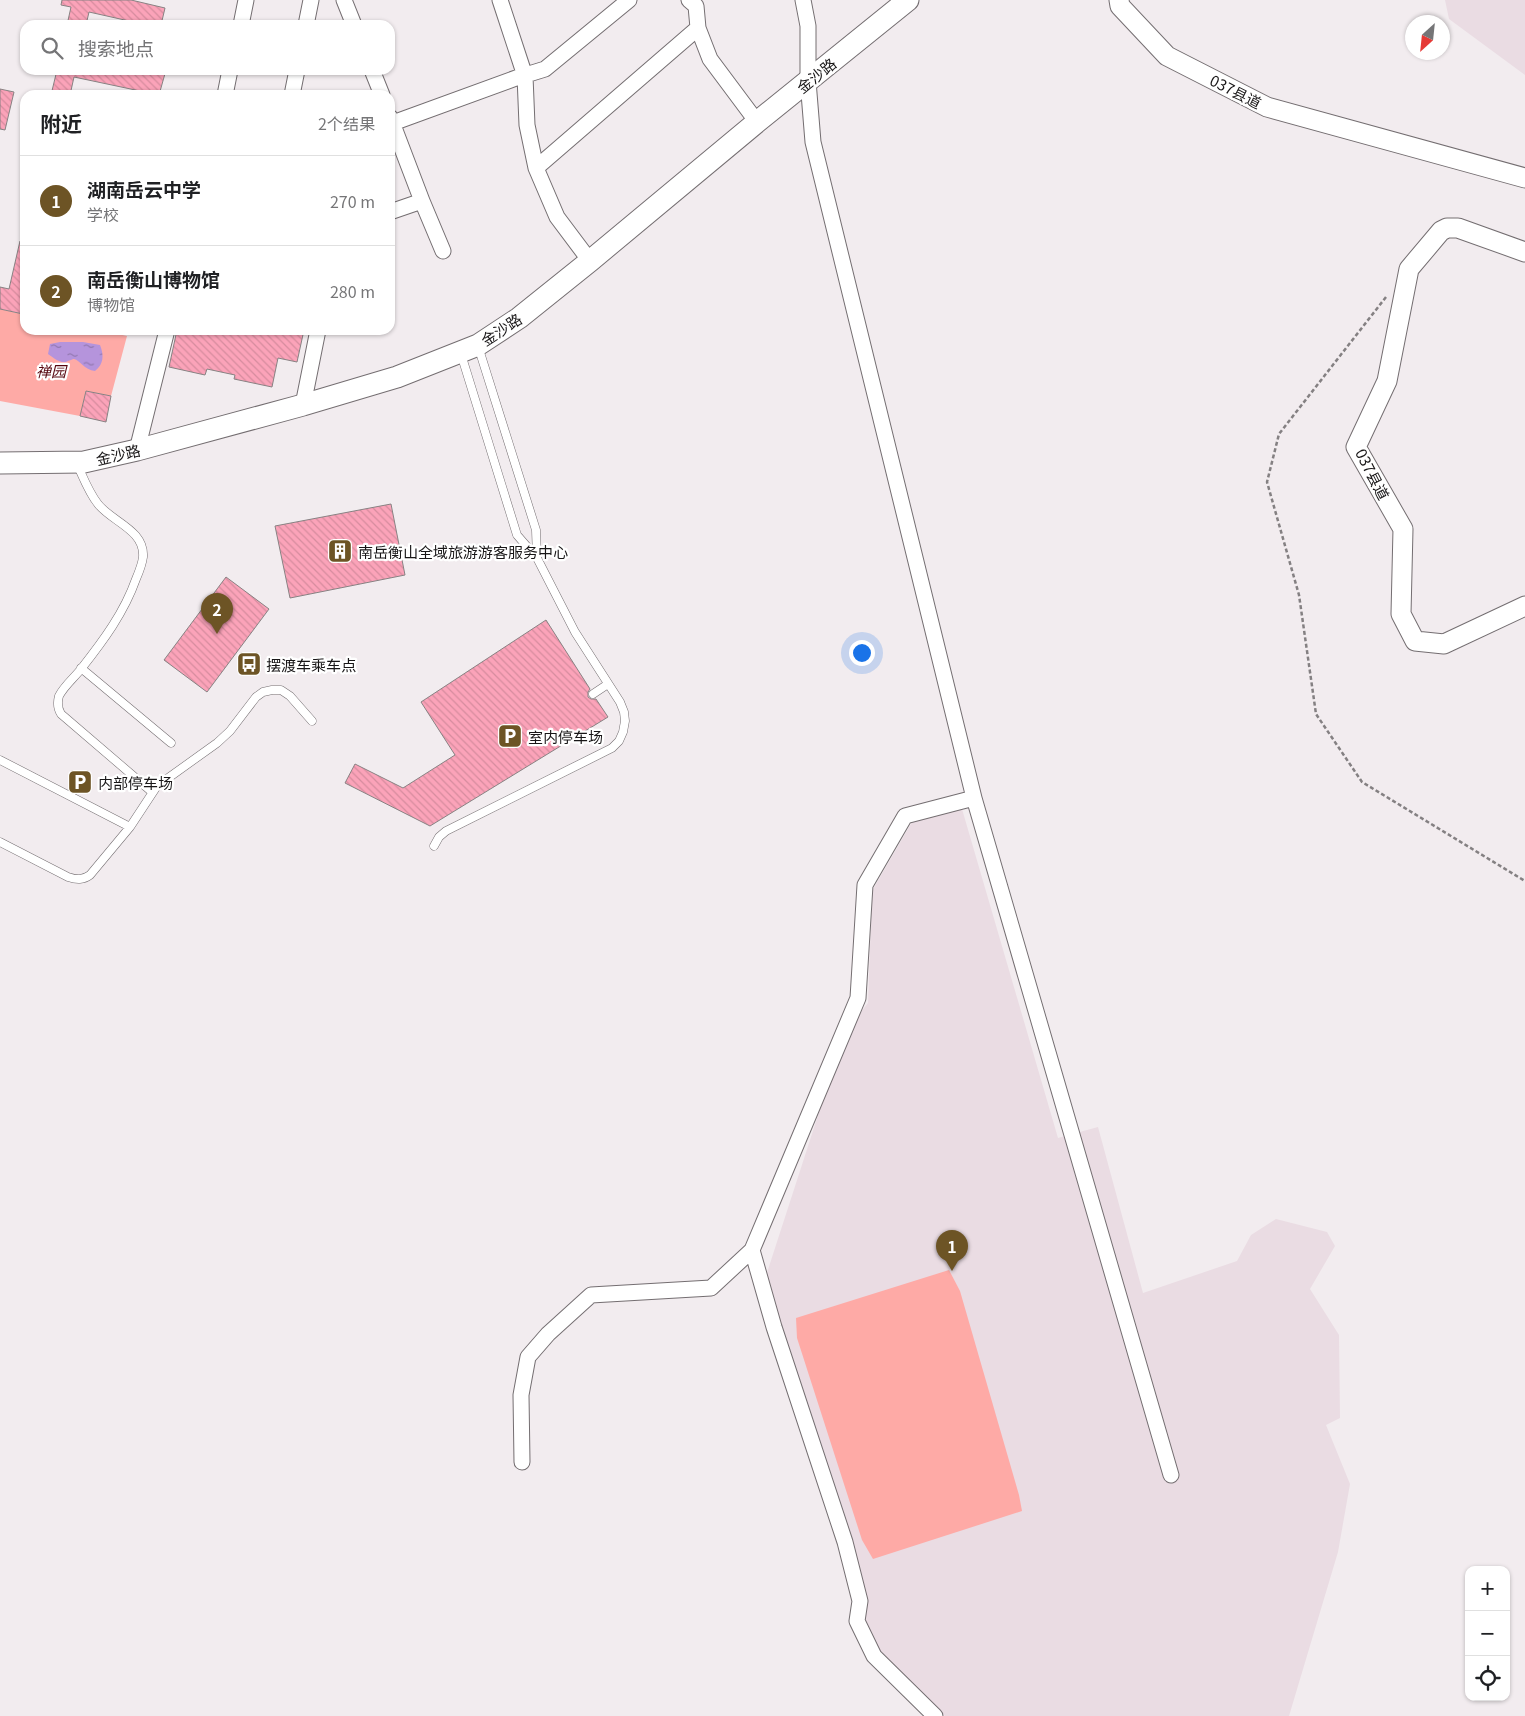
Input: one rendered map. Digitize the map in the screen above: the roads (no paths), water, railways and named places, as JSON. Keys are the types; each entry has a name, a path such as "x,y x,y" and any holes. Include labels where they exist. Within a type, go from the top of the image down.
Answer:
{"main road":[{"name":"金沙路","path":"0,464 76,462 137,450 303,405 397,377 469,348 520,318 908,0"}],"street":[{"path":"242,20 246,0"},
{"path":"307,20 311,0"},
{"path":"344,0 352,20"},
{"path":"500,0 525,76 527,125 536,168 557,217 590,261"},
{"path":"395,121 545,69 629,0"},
{"path":"689,0 696,6 698,28 710,58 757,122"},
{"path":"803,0 808,26 808,81 813,142 974,798 1171,1474"},
{"name":"037县道","path":"1119,0 1120,6 1167,56 1266,107 1525,178"},
{"path":"536,168 698,28"},
{"path":"226,90 229,75"},
{"path":"293,90 296,75"},
{"path":"374,75 380,90"},
{"path":"395,132 443,251"},
{"path":"395,210 422,201"},
{"name":"037县道","path":"1525,252 1458,228 1448,228 1441,231 1432,241 1409,269 1387,381 1356,447 1403,529 1402,614 1415,641 1444,644 1525,606"},
{"path":"137,450 166,335"},
{"path":"303,405 317,335"},
{"path":"522,1462 521,1395 528,1357 548,1334 590,1295 711,1288 752,1250 858,998 865,885 905,816 974,798"},
{"path":"752,1250 774,1327 845,1542 860,1601 858,1621 874,1656 935,1716"}],"lane":[{"path":"469,348 536,530 538,558"},
{"path":"434,846 439,837 446,831 612,748 619,741 625,721 620,702 575,632 538,558 517,534 469,348"},
{"path":"76,462 98,505 131,531 137,538 143,551 141,565 132,590 118,618 59,696 58,704 60,711 152,792"},
{"path":"81,668 172,744"},
{"path":"593,694 608,684"},
{"path":"0,842 68,877 80,879 90,876 130,826 157,786 217,743 230,731 256,697 263,692 281,690 290,696 312,721"},
{"path":"0,760 130,826"}],"water":[{"path":"83,342 100,345 103,356 102,362 95,371 88,369 74,359 61,362 48,354 50,344"}],"place":[{"name":"南岳衡山全域旅游游客服务中心","path":"340,551"},
{"name":"南岳衡山博物馆","path":"217,634"},
{"name":"摆渡车乘车点","path":"249,664"},
{"name":"室内停车场","path":"510,736"},
{"name":"内部停车场","path":"80,782"},
{"name":"湖南岳云中学","path":"952,1271"}],"park label":[{"name":"禅园","path":"51,370"}]}
